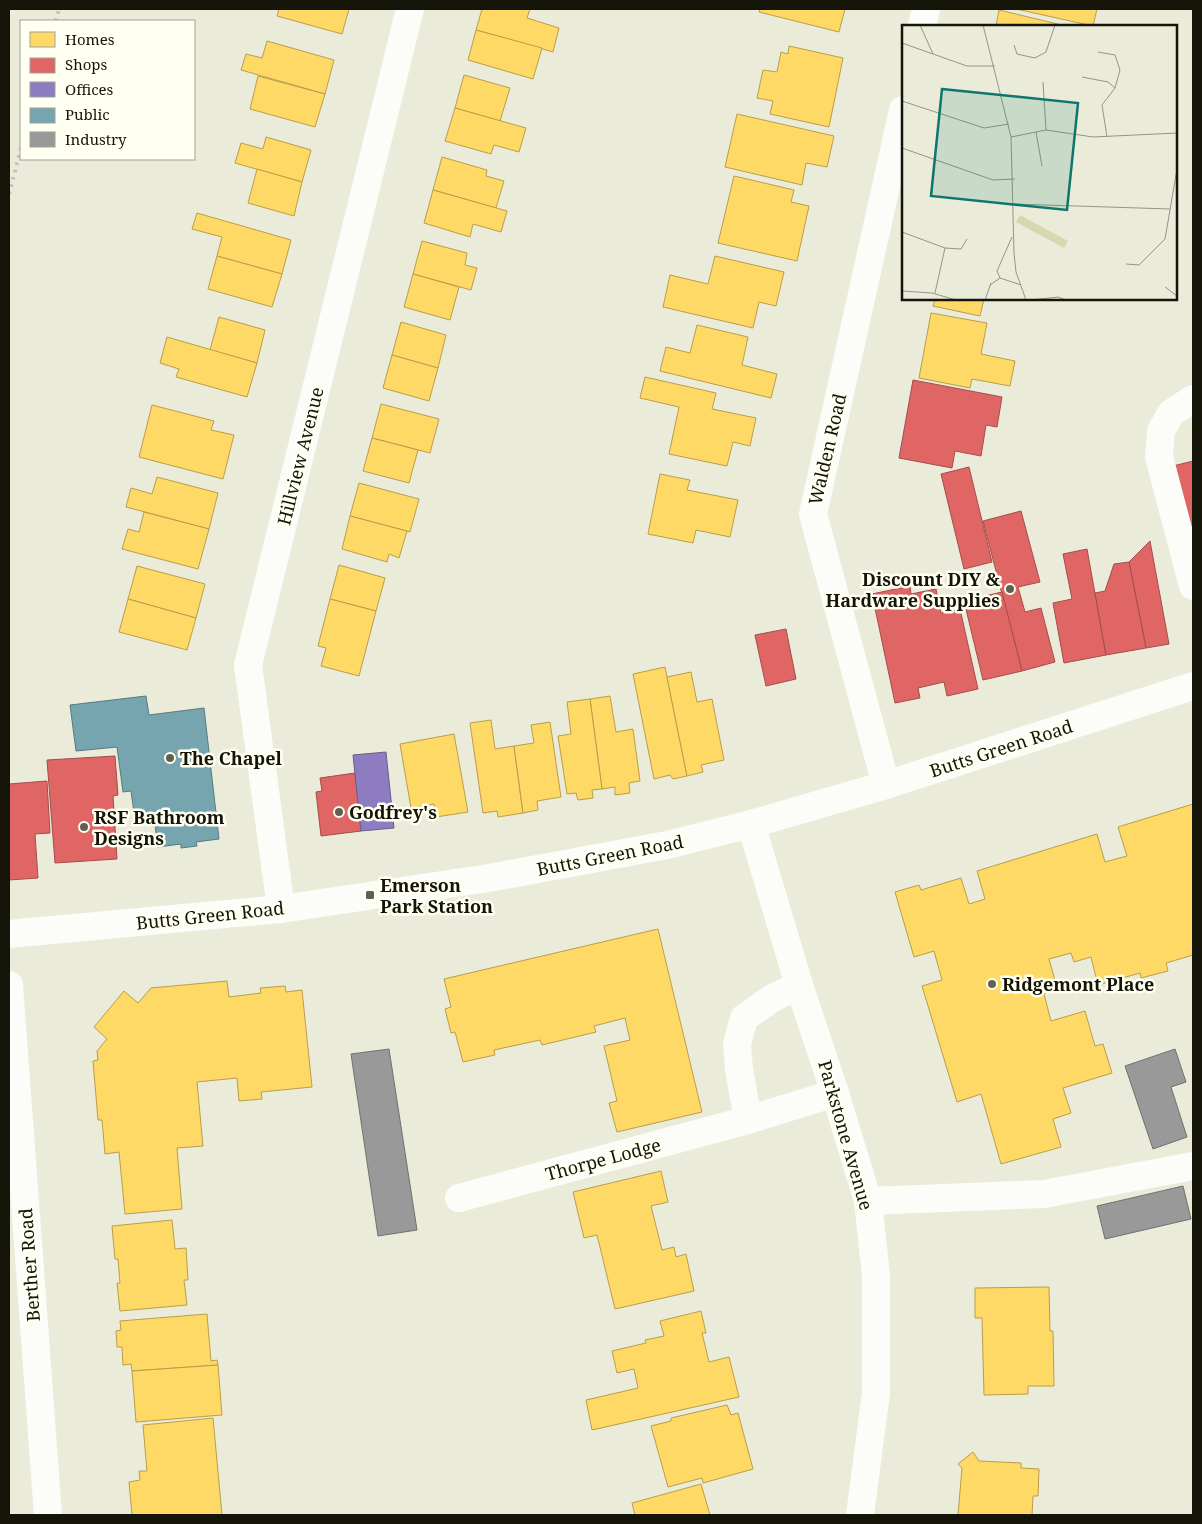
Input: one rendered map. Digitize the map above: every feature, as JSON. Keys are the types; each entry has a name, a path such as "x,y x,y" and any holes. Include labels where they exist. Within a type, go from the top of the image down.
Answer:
{"street":[{"name":"Hillview Avenue","path":"282,908 248,665 410,9"},
{"path":"922,25 926,9"},
{"name":"Walden Road","path":"886,785 813,514 902,114"},
{"path":"1193,398 1171,412 1161,432 1159,457 1193,586"},
{"name":"Butts Green Road","path":"9,934 282,908 488,878 667,845 751,824 886,785 1193,686"},
{"name":"Parkstone Avenue","path":"751,824 799,985 868,1201 876,1276 876,1393 860,1515"},
{"name":"Berther Road","path":"9,985 48,1515"},
{"path":"748,1120 739,1069 737,1044 744,1018 771,999 799,985"},
{"name":"Thorpe Lodge","path":"458,1198 748,1120 835,1093"},
{"path":"868,1201 1044,1194 1193,1166"}],"building: Homes":[{"path":"279,9 349,9 342,34 277,16"},
{"path":"482,9 530,9 527,18 559,28 553,52 476,30"},
{"path":"760,9 845,9 839,32 759,12"},
{"path":"1016,9 1097,9 1093,25"},
{"path":"999,10 1062,25 996,25"},
{"path":"476,30 542,48 533,79 468,60"},
{"path":"267,41 334,60 325,94 241,70 246,54 262,58"},
{"path":"789,46 843,58 829,127 770,114 773,101 757,98 763,70 777,72 781,52 788,54"},
{"path":"464,75 510,88 500,121 455,108"},
{"path":"258,76 325,94 315,127 250,109"},
{"path":"455,108 526,128 519,152 494,145 491,154 445,141"},
{"path":"737,114 834,136 827,167 806,163 802,185 725,167"},
{"path":"266,137 311,150 302,182 235,163 241,143 263,149"},
{"path":"442,157 487,170 486,176 504,181 496,208 433,190"},
{"path":"257,169 302,182 294,216 248,203"},
{"path":"734,176 794,190 791,202 809,206 797,261 718,243"},
{"path":"433,190 507,211 501,232 473,224 470,237 424,223"},
{"path":"197,213 291,240 282,274 217,256 222,237 192,229"},
{"path":"422,241 467,253 465,265 477,268 471,290 413,274"},
{"path":"217,256 282,274 272,307 208,289"},
{"path":"715,256 784,272 776,306 759,302 753,328 663,307 670,275 708,284"},
{"path":"413,274 459,287 450,320 404,307"},
{"path":"935,300 984,300 980,316 933,306"},
{"path":"931,313 987,323 981,354 1015,361 1010,386 972,379 970,388 919,378"},
{"path":"219,317 265,330 257,363 210,350"},
{"path":"401,322 446,335 438,368 392,355"},
{"path":"697,325 748,337 742,365 777,374 771,398 660,371 666,347 690,353"},
{"path":"167,337 257,363 247,397 176,377 179,369 160,363"},
{"path":"392,355 438,368 429,401 383,388"},
{"path":"645,377 716,393 712,409 756,418 750,446 733,442 727,466 669,454 679,407 640,398"},
{"path":"381,404 439,419 430,453 372,438"},
{"path":"152,405 214,421 211,430 234,435 223,479 139,457"},
{"path":"372,438 418,450 409,483 363,471"},
{"path":"660,474 690,480 687,490 738,500 730,537 696,530 693,543 648,534"},
{"path":"157,477 218,493 209,529 126,507 131,488 152,494"},
{"path":"359,483 419,499 410,532 350,516"},
{"path":"144,512 209,529 198,569 122,549 128,529 139,532"},
{"path":"350,516 407,531 399,558 389,554 387,562 342,549"},
{"path":"339,565 385,578 376,611 330,599"},
{"path":"137,566 205,584 196,618 128,599"},
{"path":"128,599 196,618 187,650 119,632"},
{"path":"330,599 376,611 359,676 321,666 326,648 318,646"},
{"path":"665,667 687,776 673,779 670,775 654,779 633,674"},
{"path":"691,672 697,702 712,699 724,760 701,765 703,772 687,776 667,677"},
{"path":"610,696 616,732 633,729 640,781 629,783 630,793 615,795 615,787 602,789 590,699"},
{"path":"590,699 602,789 592,790 593,798 578,800 576,793 567,794 558,736 571,734 567,702"},
{"path":"491,720 495,749 514,746 523,813 498,817 497,811 483,813 470,723"},
{"path":"550,722 561,797 537,801 538,810 523,813 514,746 534,743 531,725"},
{"path":"454,734 468,812 436,817 434,804 411,808 400,744"},
{"name":"Ridgemont Place","path":"1193,804 1193,955 1166,963 1168,971 1141,978 1140,973 1098,985 1091,957 1074,962 1071,953 1049,959 1056,984 1044,994 1051,1021 1085,1011 1095,1046 1103,1044 1112,1073 1063,1088 1071,1113 1053,1119 1061,1147 1001,1164 981,1094 957,1102 922,986 942,980 934,951 914,957 895,892 919,885 921,890 961,878 969,904 985,899 977,871 1097,834 1105,862 1127,856 1118,827"},
{"path":"658,929 702,1112 617,1132 609,1103 617,1101 604,1046 630,1040 625,1018 594,1026 596,1032 542,1045 540,1040 494,1050 495,1055 463,1062 455,1032 451,1033 445,1009 451,1007 444,979"},
{"path":"227,981 229,997 261,993 260,988 285,986 286,992 302,990 312,1087 261,1092 262,1099 239,1101 237,1078 197,1082 203,1146 177,1148 182,1209 125,1214 119,1152 105,1154 102,1120 98,1120 93,1061 98,1060 97,1051 107,1039 94,1027 124,991 138,1003 151,988"},
{"path":"661,1171 668,1202 651,1206 662,1250 674,1247 676,1257 686,1254 694,1291 615,1309 597,1235 584,1238 573,1192"},
{"path":"172,1220 175,1249 186,1248 188,1280 184,1280 187,1305 120,1311 117,1283 120,1283 118,1259 115,1259 112,1226"},
{"path":"1049,1287 1050,1331 1053,1331 1054,1386 1028,1386 1028,1394 984,1395 982,1318 975,1318 975,1288"},
{"path":"701,1311 706,1333 702,1333 709,1362 729,1357 739,1397 592,1430 586,1400 638,1388 634,1369 617,1373 612,1351 646,1343 645,1340 664,1336 660,1321"},
{"path":"207,1314 211,1361 217,1360 218,1365 132,1371 131,1364 123,1365 122,1347 117,1347 116,1331 121,1330 120,1321"},
{"path":"218,1365 222,1415 136,1422 132,1371"},
{"path":"727,1405 731,1415 738,1413 753,1469 703,1483 702,1478 668,1487 651,1426 671,1421 671,1418"},
{"path":"213,1418 222,1515 132,1515 129,1482 140,1480 139,1471 147,1471 143,1425"},
{"path":"973,1452 979,1461 1021,1463 1021,1468 1039,1469 1038,1496 1033,1496 1032,1515 958,1515 962,1468 958,1464"},
{"path":"701,1484 710,1515 635,1515 632,1503"}],"building: Shops":[{"path":"913,380 1002,397 997,427 986,425 981,456 955,451 952,468 899,458"},
{"path":"1193,461 1193,558 1169,467"},
{"path":"969,467 992,562 964,569 941,474"},
{"name":"Discount DIY & Hardware Supplies","path":"1021,511 1040,582 1018,587 1025,612 1041,608 1055,662 1022,671 983,521"},
{"path":"1150,541 1169,644 1146,648 1129,562"},
{"path":"1087,549 1106,655 1064,663 1053,603 1072,599 1063,554"},
{"path":"1129,562 1146,648 1106,655 1095,593 1105,591 1114,564"},
{"path":"910,586 911,594 936,589 941,613 960,609 978,689 947,696 944,682 918,688 920,698 895,703 872,594"},
{"path":"1002,592 1022,671 983,680 964,601"},
{"path":"786,629 796,679 766,686 755,635"},
{"name":"RSF Bathroom Designs","path":"115,756 118,795 113,796 117,859 55,863 47,760"},
{"name":"Godfrey's","path":"355,773 361,831 321,836 316,792 322,791 320,778"},
{"path":"47,781 50,833 35,834 38,878 9,880 9,784"}],"building: Offices":[{"path":"386,752 394,828 361,831 353,755"}],"building: Public":[{"path":"146,696 149,715 204,708 219,839 196,842 197,846 181,848 181,844 158,847 154,818 135,820 131,791 123,792 117,747 76,751 70,705"}],"building: Industry":[{"path":"389,1049 417,1230 378,1236 351,1054"},
{"path":"1175,1049 1186,1082 1171,1087 1187,1137 1153,1149 1125,1066"},
{"path":"1183,1186 1191,1219 1105,1239 1097,1206"}],"railway":[{"path":"56,20 59,9"},
{"path":"9,194 20,152"}],"place":[{"name":"Discount DIY & Hardware Supplies","path":"1010,589"},
{"name":"The Chapel","path":"170,758"},
{"name":"Godfrey's","path":"339,812"},
{"name":"RSF Bathroom Designs","path":"84,827"},
{"name":"Emerson Park Station","path":"370,895"},
{"name":"Ridgemont Place","path":"992,984"}]}
